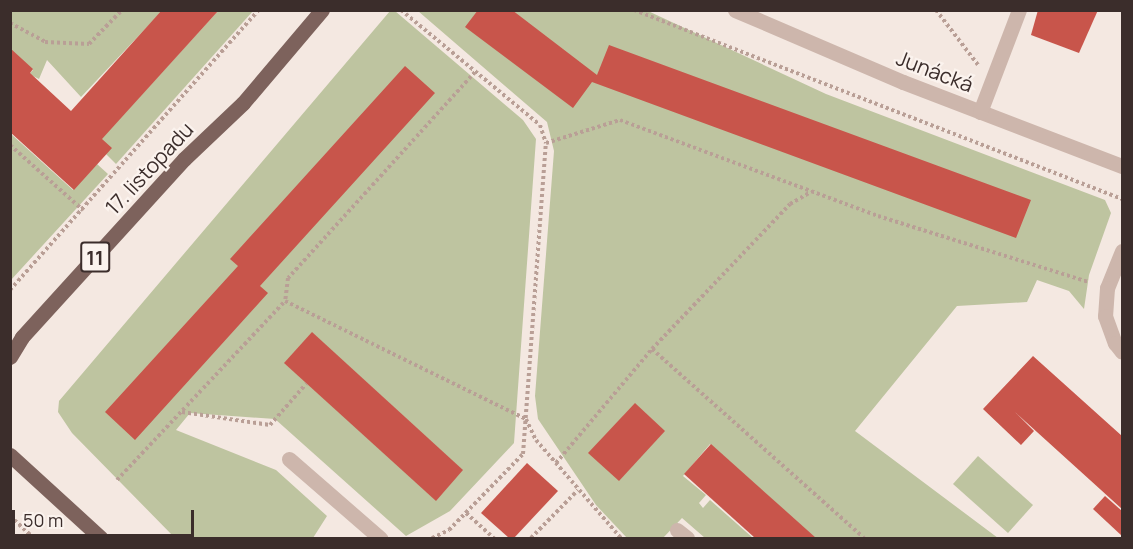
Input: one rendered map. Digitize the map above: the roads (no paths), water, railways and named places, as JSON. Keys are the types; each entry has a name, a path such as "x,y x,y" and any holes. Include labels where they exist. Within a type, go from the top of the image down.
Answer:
{"main road":[{"name":"17. listopadu","path":"10,357 22,338 184,159 243,103 322,10"},
{"path":"10,456 101,538"}],"street":[{"name":"Junácká","path":"735,10 760,15 980,112 1122,165"},
{"path":"980,112 1019,10"},
{"path":"1122,251 1107,288 1105,316 1114,343 1122,352"},
{"path":"290,459 380,538"}]}
